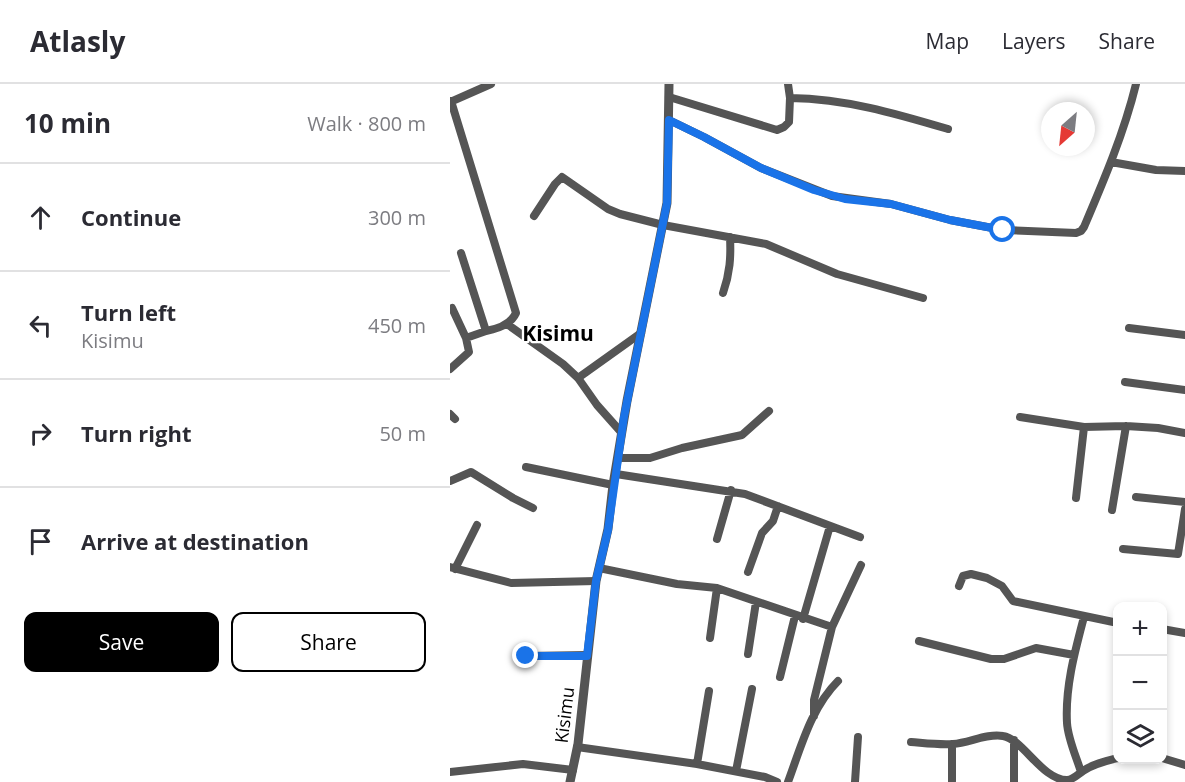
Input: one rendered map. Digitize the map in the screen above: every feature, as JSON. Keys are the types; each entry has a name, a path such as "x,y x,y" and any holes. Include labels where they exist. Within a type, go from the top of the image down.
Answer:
{"street":[{"path":"466,338 507,324 516,316 451,101 492,84"},
{"name":"Kisimu","path":"570,782 577,747 596,581 608,530 621,432 667,203 669,84"},
{"path":"669,97 777,130 789,122 788,84"},
{"path":"669,120 761,168 814,190 845,199 891,204 950,220 1003,230 1071,233 1081,231 1111,162 1130,110 1136,84"},
{"path":"790,98 846,102 948,129"},
{"path":"1111,162 1156,170 1185,171"},
{"path":"534,216 561,177 608,209 663,225 777,247 837,274 923,298"},
{"path":"723,293 729,277 731,261 730,237"},
{"path":"461,253 486,331"},
{"path":"450,369 469,352 466,338 452,308"},
{"path":"507,324 563,364 578,378 597,405 621,432"},
{"path":"1129,328 1185,335"},
{"path":"578,378 641,333"},
{"path":"1125,382 1185,390"},
{"path":"618,458 650,458 682,448 742,435 769,411"},
{"path":"1020,417 1084,427 1126,426 1185,433"},
{"path":"1112,510 1126,426"},
{"path":"1076,498 1084,427"},
{"path":"526,467 613,485"},
{"path":"450,481 468,472 476,474 533,508"},
{"path":"616,474 731,490 860,537"},
{"path":"717,539 731,490"},
{"path":"1136,497 1185,502"},
{"path":"748,572 762,533 773,521 778,506"},
{"path":"1123,549 1178,554 1185,509"},
{"path":"477,525 452,568 511,583 596,581"},
{"path":"780,677 830,526"},
{"path":"814,716 813,700 832,627 861,565"},
{"path":"599,568 677,584 717,588 832,627"},
{"path":"958,586 963,576 971,574 987,578 1002,586 1013,601 1113,622"},
{"path":"710,638 717,588"},
{"path":"748,654 756,602"},
{"path":"1081,772 1067,723 1070,671 1083,617"},
{"path":"1167,630 1185,633"},
{"path":"919,641 991,659 1004,659 1036,648 1074,654"},
{"path":"526,656 587,656"},
{"path":"788,782 814,716 823,698 838,681"},
{"path":"736,771 752,688"},
{"path":"697,764 709,691"},
{"path":"911,742 952,744 999,735 1014,740 1038,764 1057,777 1068,780 1093,765 1113,759"},
{"path":"855,782 858,737"},
{"path":"1014,740 1014,782"},
{"path":"952,744 952,782"},
{"path":"577,747 697,764 777,782"},
{"path":"1167,760 1185,765"},
{"path":"450,772 523,764 573,770"}],"district":[{"name":"Kisimu","path":"558,333"}],"route":[{"path":"526,656 587,656 596,581 608,530 621,432 667,203 669,120 761,168 832,196 891,204 950,220 1003,230"}]}
